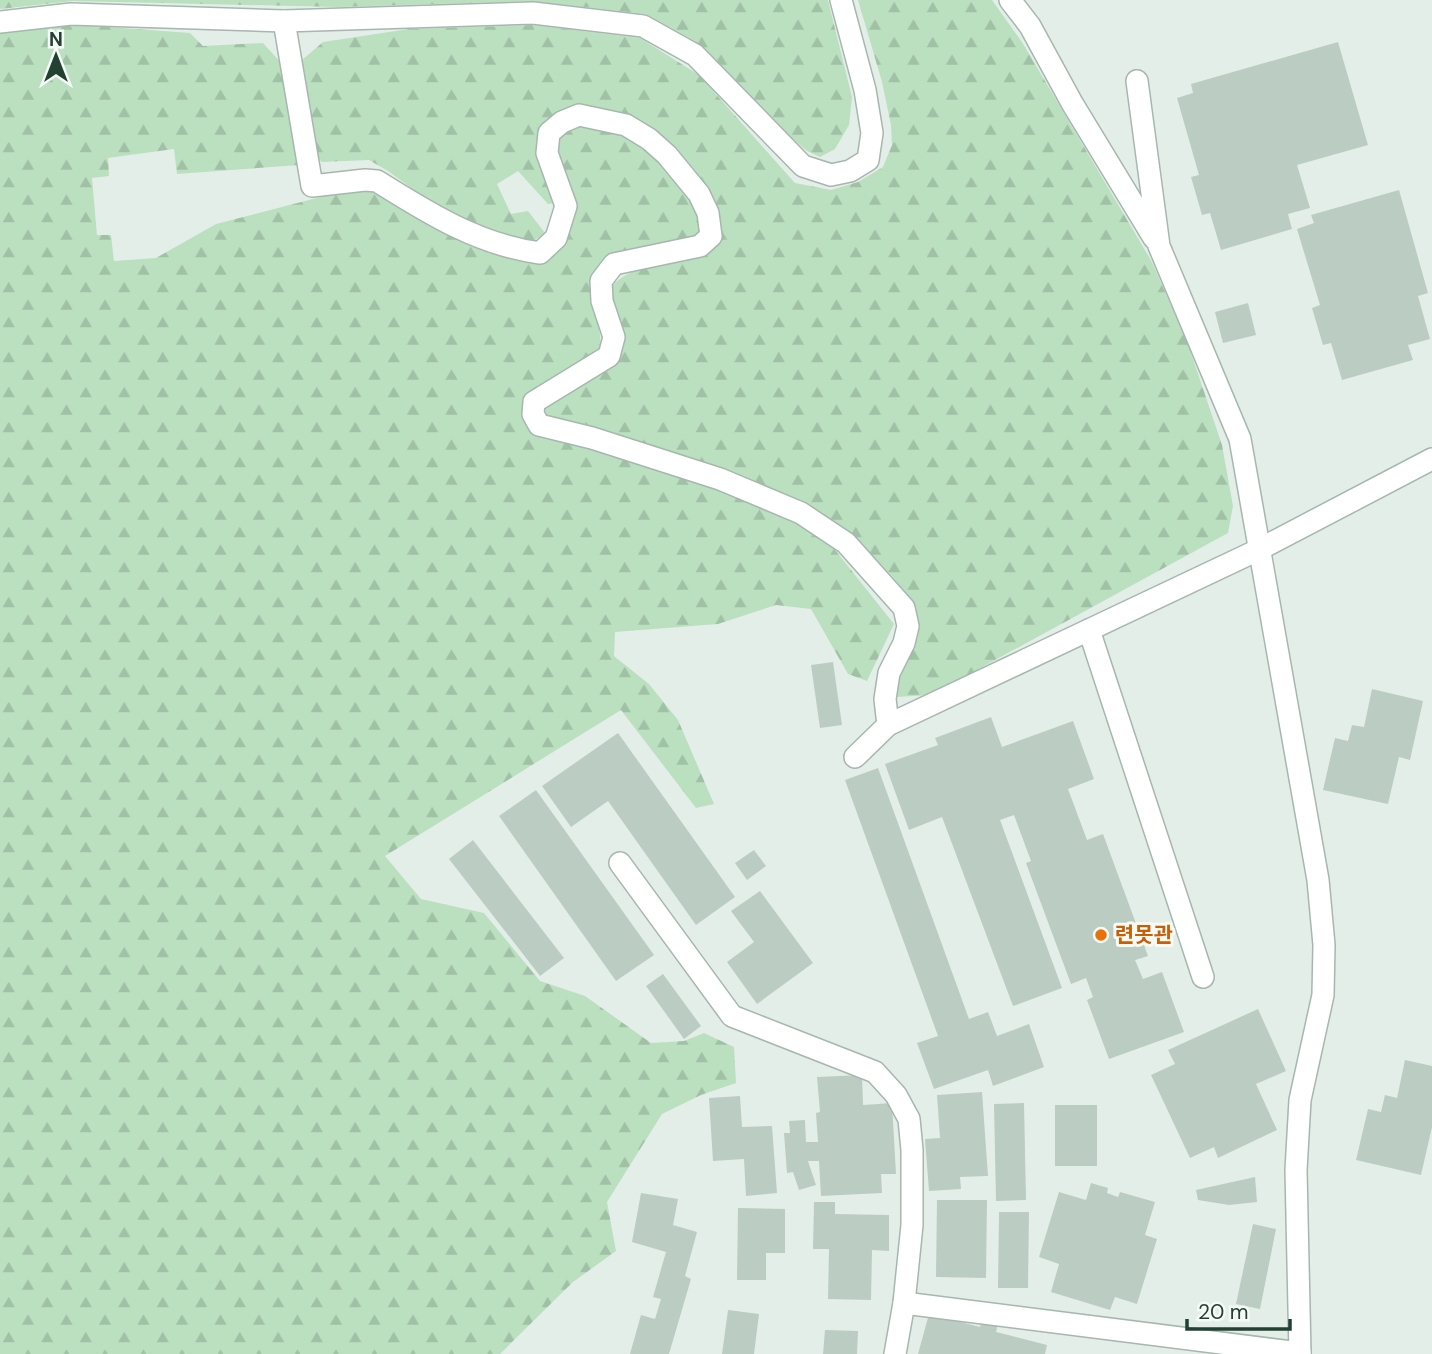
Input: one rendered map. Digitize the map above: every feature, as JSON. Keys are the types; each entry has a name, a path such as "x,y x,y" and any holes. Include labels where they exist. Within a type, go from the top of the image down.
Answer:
{"street":[{"path":"0,22 71,14 284,21 533,13 643,26 695,55 803,166 831,175 850,171 868,160 872,133 865,90 841,0"},
{"path":"904,1303 1300,1354 1296,1170 1300,1100 1323,995 1324,945 1318,880 1240,439 1159,246 1072,103 1030,26 1010,0"},
{"path":"284,21 312,186 377,181 448,224 512,249 540,253 556,238 566,206 547,153 549,133 562,122 579,115 626,125 649,139 667,155 699,194 708,213 711,236 700,246 614,264 601,281 602,301 614,337 609,356 534,402 533,414 539,425 592,438 732,484 801,513 846,543 904,608 908,626 904,643 889,673 885,699 888,725"},
{"path":"1137,81 1159,246"},
{"path":"855,757 888,725 1260,549 1432,458"},
{"path":"1089,630 1203,977"},
{"path":"620,863 732,1016 876,1072 895,1095 908,1119 912,1150 912,1225 904,1303 895,1354"}],"green space":[{"path":"0,0 828,0 852,97 849,125 835,149 820,157 807,151 774,123 695,41 646,14 532,1 338,7 73,1 0,9"},
{"path":"858,0 992,0 1022,42 1152,262 1188,344 1222,445 1233,506 1228,533 931,695 896,697 900,672 917,627 913,603 892,576 852,536 803,501 718,467 546,419 543,414 544,405 616,364 624,337 611,302 611,287 619,279 641,268 703,254 717,213 628,118 546,125 556,203 548,204 518,171 497,184 511,214 528,211 545,233 532,242 511,242 451,217 369,160 322,162 315,156 302,60 323,42 409,29 533,25 640,38 699,75 795,183 831,190 858,182 883,167 892,145 891,125 882,82"},
{"path":"68,24 190,33 203,46 263,43 283,65 299,165 177,174 174,149 108,158 109,176 92,178 97,235 111,235 114,261 156,258 216,224 328,195 362,190 382,193 453,235 562,245 557,136 581,123 625,134 648,148 696,200 702,233 689,240 622,251 608,258 597,269 592,294 600,335 599,351 535,389 527,397 523,411 527,428 536,435 593,449 725,492 798,521 836,551 894,624 867,681 848,674 811,609 776,605 718,624 615,632 614,656 649,684 678,720 714,804 696,808 621,710 385,856 421,899 484,913 540,981 585,996 651,1043 684,1041 704,1033 734,1047 736,1083 701,1095 662,1114 607,1202 616,1251 573,1282 500,1354 0,1354 0,32"}],"building":[{"path":"1338,42 1368,145 1297,165 1310,208 1288,214 1292,229 1221,250 1210,213 1202,215 1191,177 1199,175 1177,98 1193,93 1191,84"},
{"path":"1399,190 1428,293 1418,296 1430,339 1408,345 1413,360 1342,380 1331,343 1323,345 1312,308 1320,305 1297,229 1314,223 1311,215"},
{"path":"1248,303 1256,335 1223,343 1215,312"},
{"path":"833,662 842,725 820,728 811,665"},
{"path":"1372,689 1423,701 1410,760 1399,757 1388,804 1323,790 1335,738 1348,741 1352,725 1364,727"},
{"path":"991,717 1002,747 1073,721 1094,779 1068,789 1087,840 1103,834 1148,956 1135,960 1143,979 1162,972 1184,1032 1109,1059 1087,1000 1093,997 1086,978 1071,984 1026,863 1031,861 1014,815 1000,820 1062,988 1013,1006 942,817 909,830 885,764 938,745 935,738"},
{"path":"618,733 735,897 696,925 608,801 571,827 542,786"},
{"path":"878,768 969,1019 988,1012 997,1036 1029,1024 1044,1067 993,1086 988,1070 934,1089 917,1043 938,1036 845,780"},
{"path":"536,790 654,955 616,981 499,816"},
{"path":"473,840 564,958 540,976 449,859"},
{"path":"754,850 766,866 747,880 735,863"},
{"path":"760,891 813,963 757,1004 727,962 754,942 731,911"},
{"path":"663,974 701,1026 684,1039 646,986"},
{"path":"1258,1009 1286,1071 1256,1084 1277,1130 1218,1158 1214,1147 1190,1158 1151,1075 1175,1064 1168,1050"},
{"path":"1405,1060 1432,1066 1432,1127 1421,1175 1356,1160 1368,1109 1381,1112 1385,1095 1397,1098"},
{"path":"862,1075 863,1105 892,1103 896,1174 881,1174 882,1193 821,1196 819,1161 808,1161 816,1185 799,1190 793,1172 787,1173 784,1133 790,1133 789,1121 805,1120 806,1142 818,1142 816,1113 820,1112 817,1077"},
{"path":"982,1092 988,1176 960,1177 961,1189 929,1191 925,1139 940,1138 937,1095"},
{"path":"740,1096 742,1127 772,1126 777,1193 746,1196 744,1159 713,1161 709,1098"},
{"path":"1024,1103 1026,1200 996,1201 994,1104"},
{"path":"1055,1105 1097,1105 1097,1166 1055,1166"},
{"path":"1255,1177 1257,1202 1229,1205 1198,1200 1196,1190"},
{"path":"1091,1183 1108,1188 1107,1193 1118,1197 1120,1192 1155,1202 1145,1235 1157,1239 1137,1304 1115,1297 1110,1310 1051,1292 1059,1264 1039,1257 1059,1192 1086,1200"},
{"path":"641,1193 678,1199 673,1225 697,1232 685,1276 691,1279 669,1354 630,1354 641,1315 655,1319 661,1299 653,1297 666,1252 632,1242"},
{"path":"937,1200 987,1200 986,1278 936,1277"},
{"path":"814,1202 835,1202 835,1214 889,1215 889,1251 872,1250 871,1300 828,1299 829,1249 813,1249"},
{"path":"738,1208 785,1209 785,1253 766,1253 766,1280 737,1280"},
{"path":"999,1212 1029,1212 1028,1288 998,1288"},
{"path":"1253,1224 1276,1229 1260,1309 1236,1304"},
{"path":"728,1310 759,1314 754,1354 722,1354"},
{"path":"929,1314 980,1327 982,1320 998,1324 996,1332 1047,1345 1045,1354 918,1354"},
{"path":"825,1330 858,1331 857,1354 823,1354"}],"place":[{"name":"련못관","path":"1101,935"}]}
